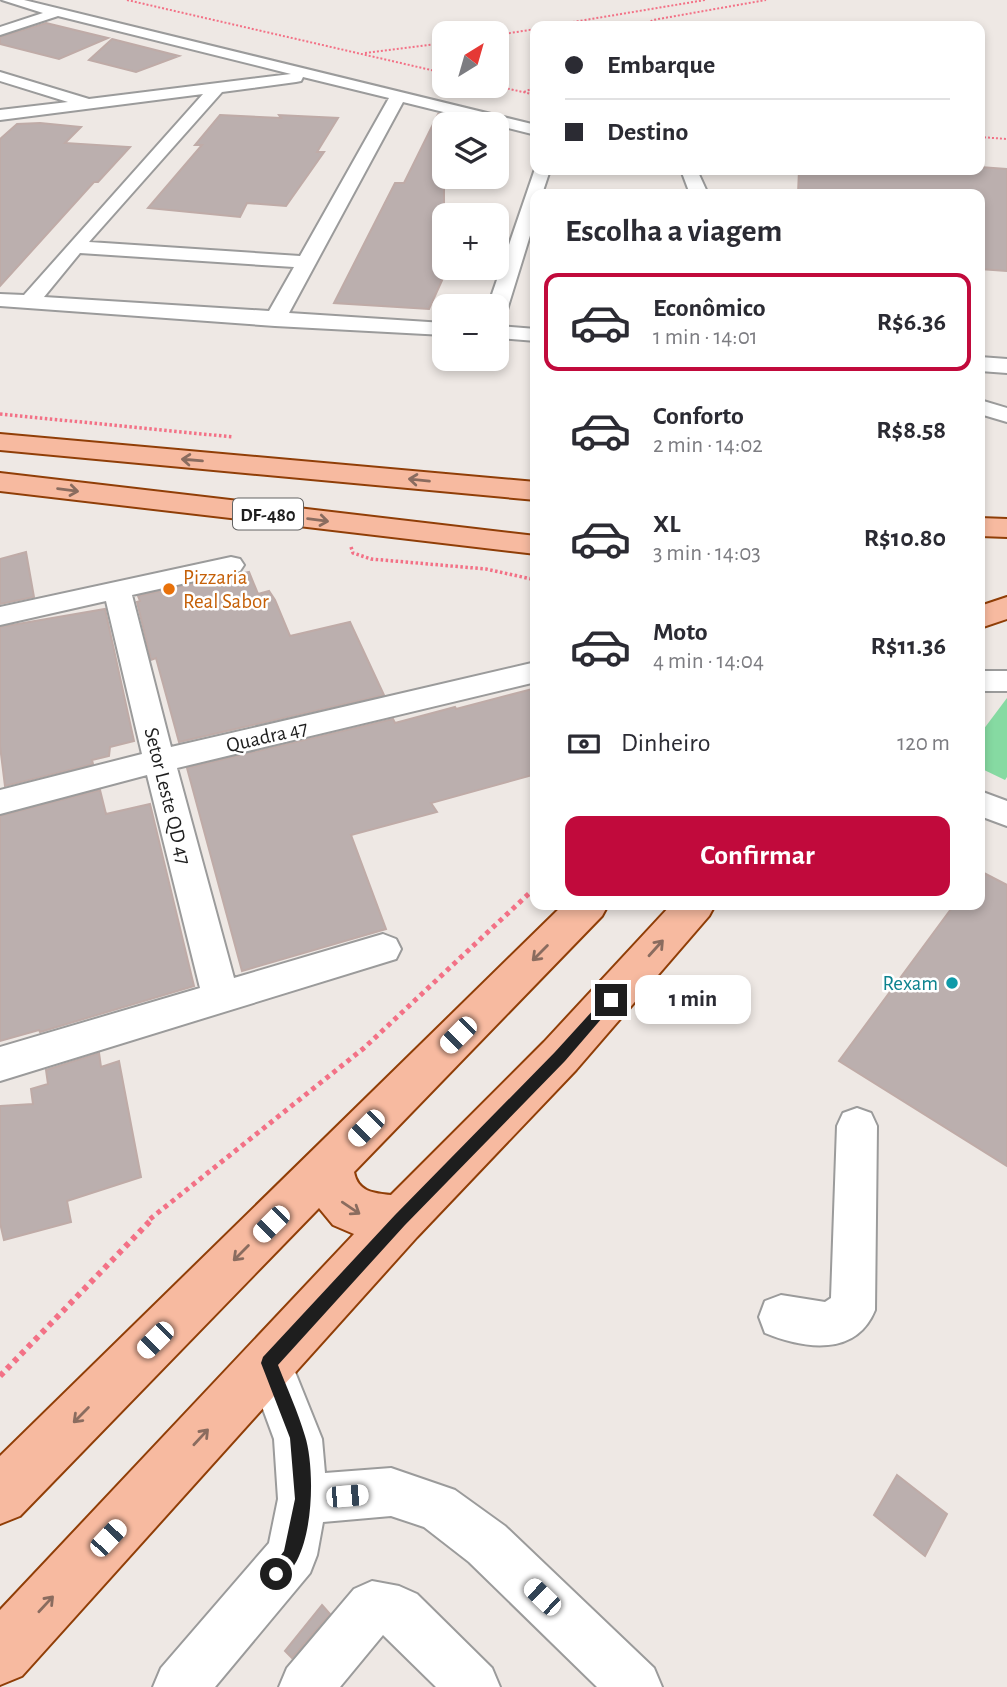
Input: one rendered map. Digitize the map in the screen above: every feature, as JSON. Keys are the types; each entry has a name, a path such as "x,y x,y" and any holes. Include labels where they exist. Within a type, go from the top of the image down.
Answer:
{"main road":[{"name":"DF-480","path":"0,442 530,490"},
{"name":"DF-480","path":"0,482 530,544"},
{"path":"465,536 452,525 448,510 451,502 482,486"},
{"path":"985,527 1007,528"},
{"path":"985,587 1007,588"},
{"path":"985,616 1007,607"},
{"path":"0,1496 583,910"},
{"path":"0,1654 400,1220 560,1056 691,910"},
{"path":"329,1165 336,1196 347,1207 360,1214 400,1220"}],"street":[{"path":"8,0 530,129"},
{"path":"0,31 58,12"},
{"path":"0,115 95,105 313,75"},
{"path":"0,76 95,105"},
{"path":"29,302 217,88"},
{"path":"275,320 398,96"},
{"path":"502,294 530,205"},
{"path":"75,247 306,262"},
{"path":"0,300 432,328"},
{"path":"509,333 530,335"},
{"path":"985,364 1007,366"},
{"path":"985,408 1007,415"},
{"path":"0,616 231,565"},
{"name":"Setor Leste QD 47","path":"118,592 221,999"},
{"name":"Quadra 47","path":"0,802 159,761 530,673"},
{"path":"985,805 1007,814"},
{"path":"0,1064 383,949"},
{"path":"781,1317 829,1325 853,1310 858,1126"},
{"path":"180,1687 292,1555 303,1499 298,1438 269,1363"},
{"path":"303,1499 391,1492 438,1507 487,1544 635,1687"},
{"path":"306,1687 372,1607 399,1612 473,1687"}],"path":[{"path":"127,0 432,70"},
{"path":"679,4 683,0"},
{"path":"579,21 705,0"},
{"path":"652,21 766,0"},
{"path":"509,33 530,30"},
{"path":"360,53 432,45"},
{"path":"509,89 530,94"},
{"path":"523,92 530,89"},
{"path":"985,137 1007,139"},
{"path":"0,1376 146,1223 364,1048 530,893"}],"green space":[{"path":"1007,698 1005,780 985,770 985,727"}],"building":[{"path":"46,23 108,38 59,59 0,44 0,37"},
{"path":"112,39 179,56 136,72 89,60"},
{"path":"220,115 338,118 317,152 324,152 286,206 247,203 240,217 148,208 202,145 195,145"},
{"path":"17,124 81,127 65,143 130,147 98,182 94,182 0,286 0,139"},
{"path":"432,126 432,189 444,189 444,203 432,203 432,280 442,280 436,294 432,294 429,309 334,303 395,183 404,183"},
{"path":"985,167 1007,169 1007,271 985,269 985,189 798,189 799,175 985,175"},
{"path":"26,552 34,597 0,604 0,559"},
{"path":"249,572 258,594 269,591 275,600 290,636 350,622 384,695 179,742 156,658 151,660 137,602 140,601 138,596"},
{"path":"105,609 134,741 110,747 109,756 92,760 93,764 5,786 0,746 0,627"},
{"path":"530,690 530,776 431,803 437,812 351,835 386,929 242,971 187,768 393,719 395,723 455,707 456,709"},
{"path":"100,790 106,814 150,804 194,986 40,1032 39,1030 0,1041 0,816"},
{"name":"Rexam","path":"985,874 1007,885 1007,1166 839,1061 950,910 985,910"},
{"path":"99,1053 101,1067 119,1061 141,1177 67,1201 71,1222 4,1240 0,1223 0,1106 33,1104 31,1089 48,1084 46,1070"},
{"path":"897,1475 947,1514 925,1556 874,1515"},
{"path":"322,1605 330,1614 292,1658 285,1651"}],"place":[{"name":"Pizzaria Real Sabor","path":"169,589"},
{"name":"Rexam","path":"952,983"}],"route":[{"path":"276,1574 292,1555 303,1499 298,1438 269,1363 400,1220 611,1000"}]}
